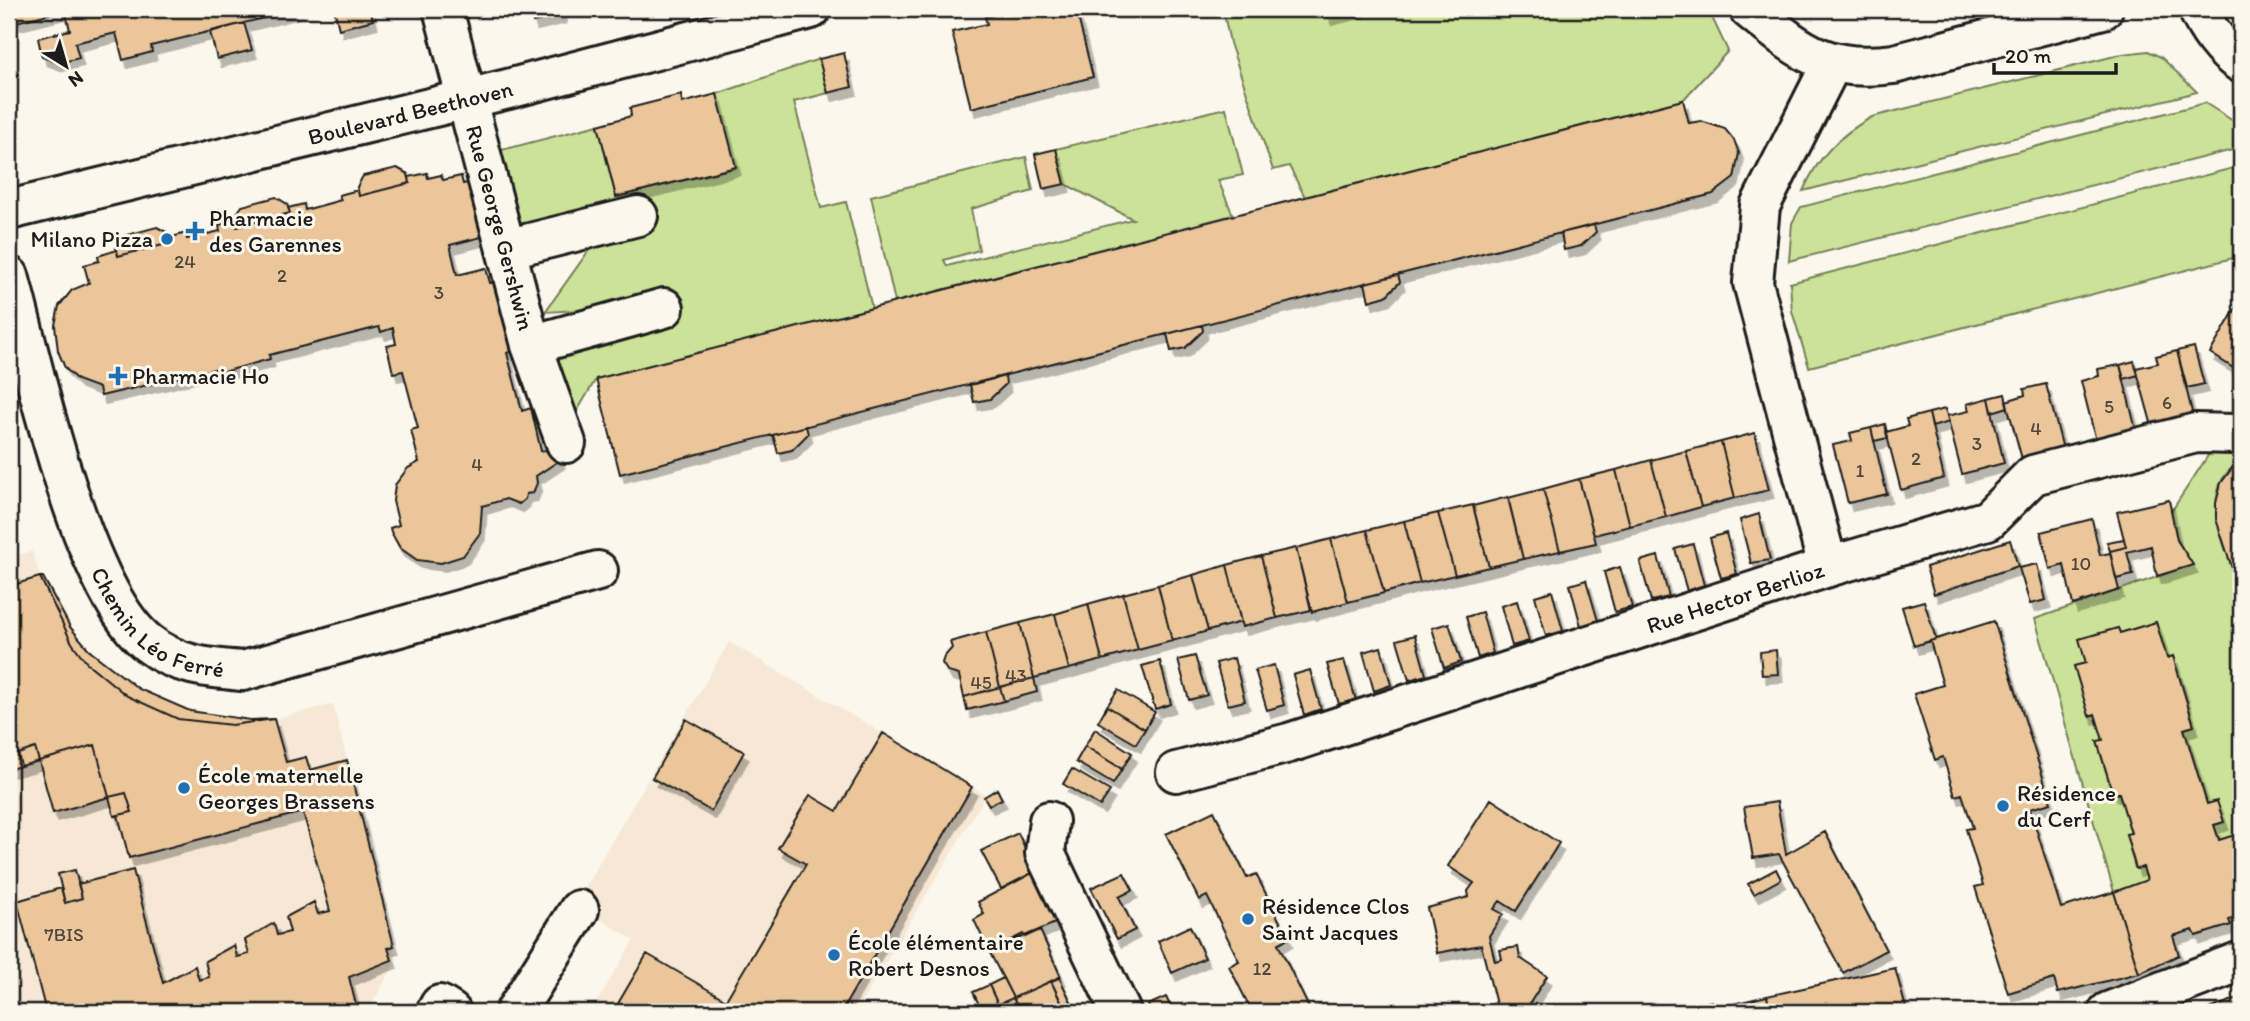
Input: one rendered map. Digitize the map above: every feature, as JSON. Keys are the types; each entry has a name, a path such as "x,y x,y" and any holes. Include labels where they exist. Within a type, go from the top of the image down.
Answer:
{"street":[{"name":"Rue George Gershwin","path":"443,9 531,345 566,443"},
{"name":"Boulevard Beethoven","path":"9,210 466,99 811,9"},
{"path":"1749,9 1799,49 1832,63 1864,68 1895,64 2103,9"},
{"path":"2199,9 2211,31 2231,56 2241,63"},
{"name":"Rue Hector Berlioz","path":"1176,772 1289,743 1828,567 1753,283 1760,206 1832,63"},
{"path":"506,249 638,216"},
{"name":"Chemin Léo Ferré","path":"9,276 70,497 106,589 129,624 146,642 167,656 194,667 243,671 598,571"},
{"path":"531,345 664,308"},
{"path":"1828,567 1988,520 2033,475 2196,433 2234,435 2241,432"},
{"path":"1049,821 1045,853 1121,1012"},
{"path":"514,1012 579,910"},
{"path":"2108,1012 2241,961"},
{"path":"436,1012 440,1005 451,1012"}],"shaded area":[{"path":"32,551 40,577 43,577 70,627 104,665 139,689 190,711 250,720 274,719 333,704 397,960 367,1012 9,1012 9,557"},
{"path":"729,642 986,795 856,1012 591,1012 634,940 575,904"}],"green space":[{"path":"1223,9 1325,9 1327,17 1360,9 1708,9 1728,51 1683,100 1305,197 1289,166 1273,170 1230,43"},
{"path":"2148,51 2161,57 2197,92 1803,191 1815,168 1831,148 1849,131 1872,117 2123,54"},
{"path":"819,59 828,93 794,102 821,208 846,202 872,308 596,379 576,413 522,380 619,308 545,312 592,246 649,226 521,224 504,208 494,152 598,125 616,197 735,168 717,94"},
{"path":"2205,103 2241,126 2241,148 1789,261 1792,223 1801,207"},
{"path":"1226,108 1243,175 1218,180 1233,215 895,302 871,196 1026,157 1033,191 971,209 979,250 944,260 947,266 1133,219 1065,184 1056,149"},
{"path":"2241,166 2241,256 1809,367 1792,311 1790,283"},
{"path":"2241,441 2241,462 2227,472 2216,500 2220,533 2236,579 2241,581 2241,833 2219,840 2214,825 2223,822 2207,804 2184,729 2194,725 2173,656 2167,658 2156,622 2120,633 2118,628 2080,639 2086,663 2074,666 2090,716 2095,714 2103,740 2097,742 2113,794 2119,793 2131,833 2126,835 2135,868 2143,867 2147,880 2114,892 2035,619 2192,565 2177,540 2171,512 2211,451"}],"building":[{"path":"13,9 300,9 151,46 152,52 123,60 116,33 75,43 79,58 59,63 42,57 38,38 70,30 65,10 16,22"},
{"path":"334,9 370,9 373,20 339,29"},
{"path":"529,9 561,9 562,15 533,22"},
{"path":"1018,9 1076,9 1093,77 971,108 952,32 987,24 985,17"},
{"path":"1325,9 1360,9 1327,17"},
{"path":"244,23 252,50 217,59 210,32"},
{"path":"844,53 852,87 828,93 819,59"},
{"path":"717,94 736,167 616,197 598,125 631,116 630,108 681,95 682,103"},
{"path":"1683,100 1689,123 1701,121 1725,129 1734,140 1739,153 1734,178 1713,194 620,474 596,379"},
{"path":"1056,149 1065,184 1043,189 1035,154"},
{"path":"397,168 408,174 410,183 359,196 357,187 363,176"},
{"path":"427,173 428,178 441,175 443,180 461,176 463,184 479,180 493,234 450,245 457,275 486,268 490,283 500,281 516,350 507,353 522,411 531,408 541,451 557,448 560,460 536,476 537,483 533,493 526,494 519,504 506,499 482,506 480,533 463,556 441,563 417,560 400,548 391,532 390,528 399,525 393,501 395,485 408,468 419,462 411,430 418,428 403,371 393,373 387,346 396,344 393,328 381,332 379,327 269,355 270,359 216,374 215,369 101,396 99,388 77,380 65,368 58,351 55,325 59,306 72,290 89,283 84,265 99,261 98,256 117,250 118,256 171,243 169,238 186,233 187,239 220,231 219,225 236,221 237,227 290,213 288,208 304,204 305,210 341,200 339,195 358,190 359,196 410,183 409,177"},
{"path":"276,197 287,204 290,213 237,227 235,216 242,206"},
{"path":"1594,225 1596,232 1581,246 1564,250 1561,233"},
{"path":"157,227 168,233 171,243 118,256 116,248 123,236"},
{"path":"1398,275 1400,282 1386,296 1369,301 1365,283"},
{"path":"2236,308 2241,312 2241,373 2210,353"},
{"path":"1202,325 1203,331 1185,348 1171,351 1167,334"},
{"path":"2194,347 2204,384 2187,388 2177,351"},
{"path":"2177,351 2193,416 2152,426 2136,368 2158,363 2156,356"},
{"path":"2134,361 2138,375 2124,379 2120,365"},
{"path":"2120,365 2136,430 2096,441 2081,381 2099,376 2098,369"},
{"path":"1005,376 1006,384 990,399 974,402 970,385"},
{"path":"2046,384 2063,449 2022,459 2006,401 2025,395 2024,389"},
{"path":"2005,394 2008,407 1992,412 1989,398"},
{"path":"1989,398 2004,463 1962,474 1947,416 1969,411 1967,404"},
{"path":"1945,409 1949,422 1932,427 1929,413"},
{"path":"1929,413 1944,478 1901,490 1886,432 1908,426 1906,419"},
{"path":"1885,424 1888,438 1874,441 1871,428"},
{"path":"806,426 808,434 792,450 778,453 773,435"},
{"path":"1871,428 1887,494 1848,503 1833,445 1852,441 1850,433"},
{"path":"1755,433 1769,490 1735,498 1721,442"},
{"path":"1721,442 1735,498 1701,507 1686,451"},
{"path":"1686,451 1701,507 1666,517 1651,460"},
{"path":"1651,460 1666,517 1630,526 1616,470"},
{"path":"2241,462 2241,581 2236,580 2216,519 2216,503 2221,483 2233,467"},
{"path":"1616,470 1630,526 1594,535 1579,479"},
{"path":"1579,479 1596,543 1560,551 1543,489"},
{"path":"1543,489 1560,551 1523,559 1508,498"},
{"path":"1508,497 1523,559 1489,567 1473,506"},
{"path":"2169,500 2177,540 2193,565 2157,576 2151,546 2127,552 2133,575 2116,579 2110,551 2126,547 2117,512"},
{"path":"1473,505 1489,567 1455,575 1438,513"},
{"path":"1438,513 1455,575 1420,583 1404,521"},
{"path":"1759,514 1770,560 1751,563 1740,520"},
{"path":"2092,519 2100,555 2110,553 2119,590 2073,605 2064,565 2050,569 2041,532"},
{"path":"1404,521 1420,583 1384,593 1367,530"},
{"path":"1367,530 1384,593 1348,602 1331,539"},
{"path":"1726,533 1737,574 1721,578 1710,538"},
{"path":"1331,539 1348,602 1312,612 1296,548"},
{"path":"2124,539 2126,547 2110,551 2107,542"},
{"path":"2010,540 2018,566 1934,594 1926,567"},
{"path":"1693,544 1704,585 1687,591 1675,549"},
{"path":"1296,548 1311,610 1277,618 1261,556"},
{"path":"1261,556 1277,618 1242,627 1227,565"},
{"path":"1658,556 1669,597 1651,601 1640,561"},
{"path":"2037,564 2046,600 2030,604 2019,568"},
{"path":"1227,565 1241,622 1208,631 1193,575"},
{"path":"1620,567 1632,607 1615,612 1604,572"},
{"path":"1193,575 1208,631 1172,641 1158,585"},
{"path":"40,577 43,577 70,627 91,652 139,689 190,711 250,720 274,719 232,725 178,719 127,696 87,663 72,643"},
{"path":"40,577 72,643 87,663 127,696 178,719 232,725 274,719 286,762 306,757 310,770 347,760 394,946 388,948 392,960 349,977 357,1009 347,1012 46,1012 17,901 61,888 65,903 82,898 78,884 133,870 163,983 195,966 199,980 209,977 205,961 234,945 237,957 249,954 245,940 274,923 277,935 290,932 286,917 314,902 318,914 330,911 303,812 129,858 118,815 132,812 126,793 109,797 95,745 39,761 35,748 18,754 21,766 9,769 9,586"},
{"path":"1586,580 1598,621 1581,626 1570,585"},
{"path":"1158,585 1172,641 1138,650 1123,594"},
{"path":"1552,591 1563,631 1546,636 1535,596"},
{"path":"1123,594 1138,650 1102,660 1088,604"},
{"path":"1517,601 1529,641 1512,646 1501,606"},
{"path":"1924,601 1936,639 1914,646 1902,607"},
{"path":"1088,604 1102,660 1069,669 1055,614"},
{"path":"1482,612 1493,653 1478,658 1466,617"},
{"path":"1055,614 1069,669 1034,678 1020,623"},
{"name":"Résidence du Cerf","path":"1994,621 2051,803 2030,809 2061,908 2114,892 2139,973 2058,993 2054,979 2008,993 1975,887 1983,885 1966,829 1973,828 1962,794 1955,796 1943,757 1935,760 1914,694 1943,685 1930,641"},
{"path":"2156,622 2167,658 2173,656 2194,726 2184,729 2207,804 2217,801 2224,822 2214,825 2219,840 2241,833 2241,916 2229,920 2231,925 2196,936 2193,930 2173,936 2179,955 2139,973 2114,892 2147,880 2143,867 2136,869 2126,834 2131,833 2119,793 2113,794 2097,741 2103,740 2095,714 2089,716 2074,666 2086,663 2079,639 2118,628 2120,633"},
{"path":"1020,623 1034,678 1000,687 986,632"},
{"path":"1449,623 1461,662 1444,668 1432,628"},
{"path":"986,632 1000,687 964,697 959,675 948,672 942,663 944,657 952,648 950,642"},
{"path":"1415,635 1426,675 1409,680 1397,640"},
{"path":"1381,647 1391,685 1374,691 1363,652"},
{"path":"1776,650 1778,674 1762,675 1760,652"},
{"path":"1195,656 1207,695 1189,700 1178,660"},
{"path":"1234,658 1245,701 1228,705 1216,663"},
{"path":"1344,660 1356,700 1339,704 1327,664"},
{"path":"1160,661 1171,704 1155,709 1142,666"},
{"path":"1274,665 1284,705 1267,710 1255,670"},
{"path":"1310,670 1321,709 1304,715 1293,675"},
{"path":"1034,678 1037,692 1004,701 1000,687"},
{"path":"1000,687 1004,701 967,710 964,697"},
{"path":"1118,690 1155,712 1145,729 1107,706"},
{"path":"1107,706 1145,729 1136,744 1098,722"},
{"path":"686,719 744,752 711,811 652,778"},
{"path":"1095,729 1132,753 1122,769 1085,746"},
{"path":"883,733 972,787 841,1012 613,1012 647,954 726,1000 806,864 778,848 810,795 837,811"},
{"path":"95,745 109,797 53,813 39,761"},
{"path":"1085,746 1122,769 1113,784 1076,762"},
{"path":"35,748 39,761 21,766 18,754"},
{"path":"1072,769 1110,791 1100,806 1063,784"},
{"path":"997,789 1002,799 989,805 984,797"},
{"path":"126,793 132,812 114,816 109,797"},
{"path":"1491,799 1559,843 1516,911 1500,901 1494,909 1503,914 1489,936 1495,961 1502,959 1500,950 1518,947 1520,958 1547,976 1530,1003 1532,1012 1498,1012 1481,945 1437,953 1427,908 1469,897 1468,891 1474,883 1448,866"},
{"path":"1777,802 1786,854 1825,832 1886,950 1843,973 1779,854 1753,858 1744,807"},
{"name":"Résidence Clos Saint Jacques","path":"1214,811 1247,878 1256,874 1288,938 1278,944 1310,1010 1320,1005 1323,1012 1252,1012 1229,966 1239,961 1207,896 1199,900 1166,834"},
{"path":"1018,833 1036,871 1001,889 981,851"},
{"path":"1776,869 1781,879 1754,894 1748,884"},
{"path":"75,870 82,898 65,903 58,874"},
{"path":"1036,871 1060,921 989,951 974,920 984,914 978,902"},
{"path":"1124,873 1133,890 1119,897 1135,930 1117,939 1091,888"},
{"path":"1190,926 1205,958 1172,973 1158,941"},
{"path":"1040,930 1061,977 1013,998 989,951 1023,934 1025,937"},
{"path":"1895,968 1907,1012 1770,1012 1767,996"},
{"path":"1059,977 1074,1008 1065,1011 1051,981"},
{"path":"1003,978 1013,998 998,1005 989,985"},
{"path":"1051,981 1066,1012 1020,1012 1013,998"},
{"path":"989,985 998,1005 982,1011 973,992"},
{"path":"1767,996 1770,1012 1717,1012 1716,1008"},
{"path":"1166,997 1173,1012 1151,1012 1148,1005"},
{"path":"2241,997 2241,1012 2201,1012"},
{"path":"1013,998 1020,1012 989,1012 987,1009"},
{"path":"1712,1001 1716,1012 1667,1012 1704,1003"}],"place":[{"name":"Pharmacie des Garennes","path":"195,231"},
{"name":"Milano Pizza","path":"167,239"},
{"name":"Pharmacie Ho","path":"118,376"},
{"name":"École maternelle Georges Brassens","path":"184,788"},
{"name":"Résidence du Cerf","path":"2003,806"},
{"name":"Résidence Clos Saint Jacques","path":"1248,919"},
{"name":"École élémentaire Robert Desnos","path":"834,955"}]}
